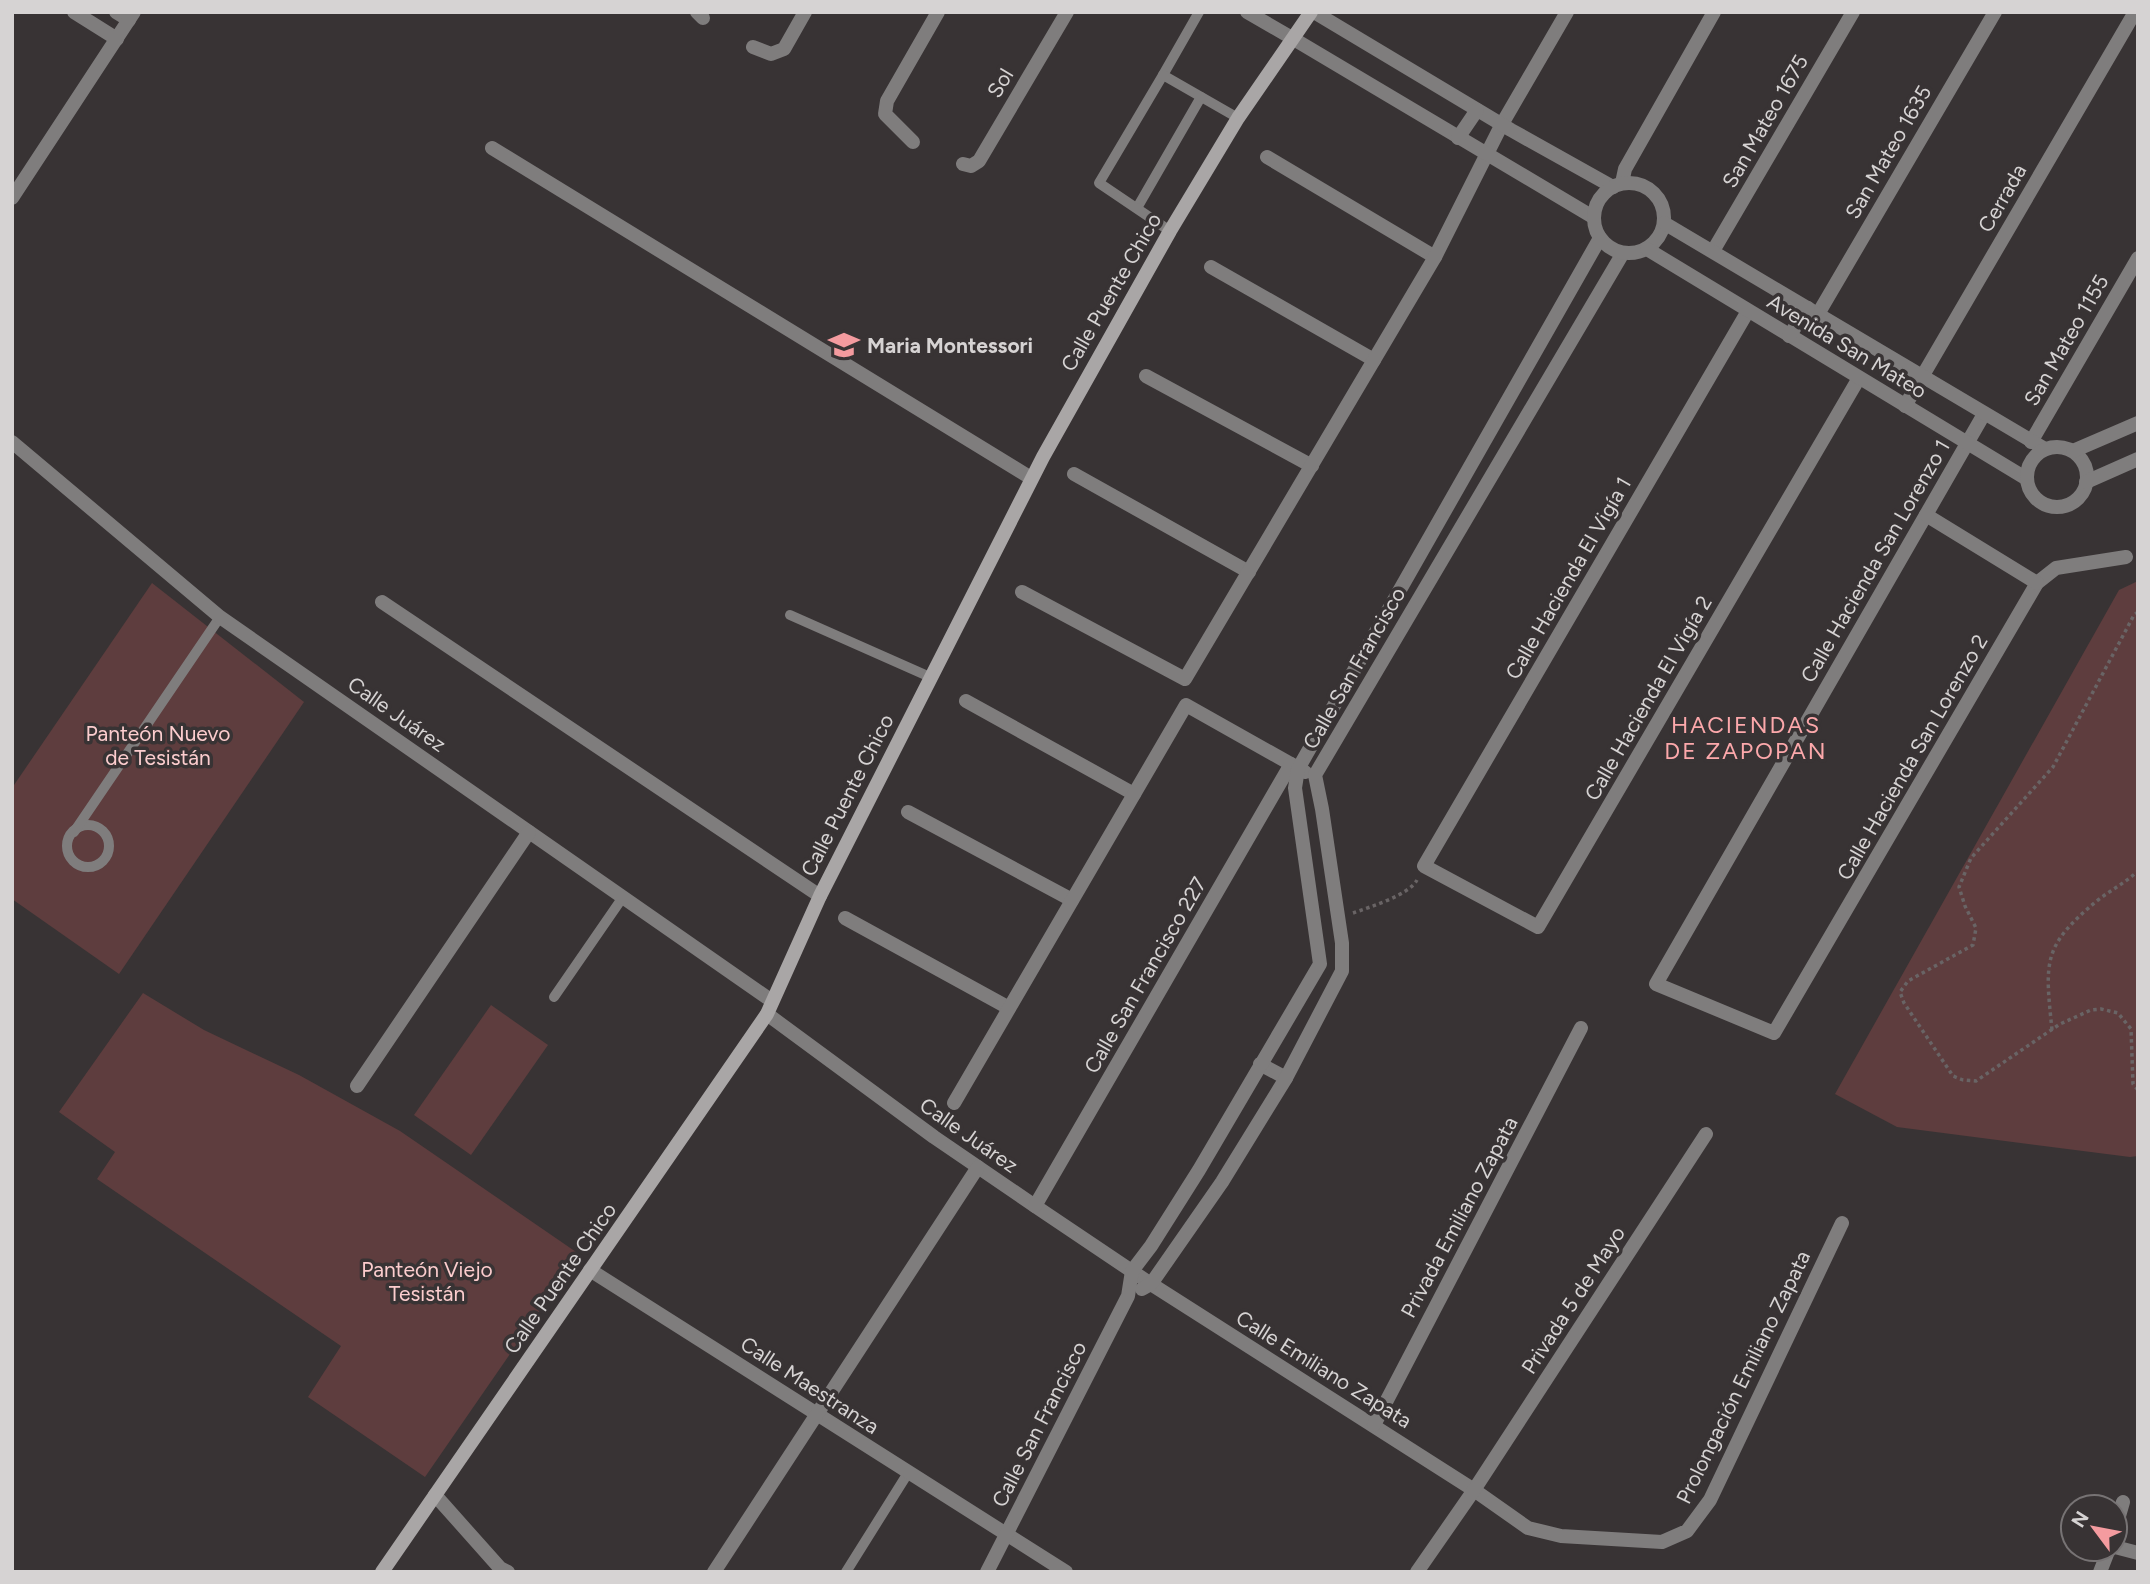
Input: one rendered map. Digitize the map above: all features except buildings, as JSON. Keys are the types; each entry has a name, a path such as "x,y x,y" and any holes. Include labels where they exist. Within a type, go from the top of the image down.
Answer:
{"main road":[{"name":"Calle Puente Chico","path":"382,1572 770,1007 820,896 1031,478 1170,231 1238,118 1312,12"}],"street":[{"path":"74,12 117,38"},
{"path":"753,47 771,54 784,49 805,12"},
{"path":"913,142 885,114 887,101 938,12"},
{"name":"Sol","path":"963,164 971,166 979,161 1067,12"},
{"path":"1247,12 1593,217"},
{"path":"1312,12 1477,110 1617,185 1635,183 1647,188 1657,197 1663,209 1664,223 1658,238 1647,248 1635,253 1623,253 1610,248 1595,229 1593,217 1599,199 1617,185 1714,12"},
{"path":"1022,592 1185,679 1435,257 1502,124 1567,12"},
{"name":"San Mateo 1675","path":"1713,251 1853,12"},
{"name":"San Mateo 1635","path":"1789,336 1813,311 1995,12"},
{"name":"Cerrada","path":"1905,406 2135,12"},
{"path":"12,198 117,38 126,15"},
{"path":"1458,138 1477,110"},
{"path":"492,148 1031,478"},
{"path":"1267,157 1435,257"},
{"name":"Avenida San Mateo","path":"1664,223 2031,442 2045,449 2064,448 2073,452"},
{"name":"Calle San Francisco","path":"987,1572 1128,1296 1132,1272 1199,1170 1320,964 1294,767 1600,238"},
{"name":"Avenida San Mateo","path":"1647,248 2027,479 2036,498 2044,504 2055,507 2075,500 2086,482 2138,459"},
{"name":"Calle San Francisco","path":"1128,1296 1151,1284 1222,1182 1286,1078 1342,971 1344,959 1315,775 1623,253"},
{"name":"San Mateo 1155","path":"2031,442 2138,258"},
{"path":"1211,267 1374,360"},
{"name":"Calle Hacienda El Vigía 1","path":"1424,866 1748,311"},
{"path":"1146,376 1311,466"},
{"name":"Calle Hacienda El Vigía 2","path":"1424,866 1538,927 1859,378"},
{"name":"Calle Hacienda San Lorenzo 1","path":"1774,1034 1656,984 1984,414"},
{"path":"2086,482 2086,470 2073,452 2138,423"},
{"name":"Calle Juárez","path":"12,442 220,617 623,897 770,1007 934,1137 1151,1284"},
{"path":"2027,479 2031,461 2045,449"},
{"path":"1074,474 1249,572"},
{"path":"1926,515 2038,583"},
{"name":"Calle Hacienda San Lorenzo 2","path":"1774,1034 2038,583 2056,568 2126,557"},
{"path":"382,602 820,896"},
{"path":"966,701 1134,793"},
{"path":"954,1103 1186,705 1294,767 1315,775"},
{"name":"Calle San Francisco 227","path":"1035,1206 1294,767"},
{"path":"908,812 1072,900"},
{"path":"357,1086 529,832"},
{"path":"845,918 1009,1008"},
{"path":"1320,964 1344,959"},
{"name":"Privada Emiliano Zapata","path":"1374,1425 1581,1028"},
{"path":"1261,1064 1286,1078"},
{"name":"Privada 5 de Mayo","path":"1417,1572 1474,1490 1706,1133"},
{"path":"714,1572 978,1167"},
{"path":"1199,1170 1222,1182"},
{"name":"Prolongación Emiliano Zapata","path":"1474,1490 1528,1528 1561,1536 1662,1542 1687,1531 1710,1500 1842,1223"},
{"name":"Calle Maestranza","path":"590,1270 1066,1572"},
{"name":"Calle Emiliano Zapata","path":"1151,1284 1474,1490"},
{"path":"435,1495 500,1568 508,1572"}],"lane":[{"path":"1170,231 1099,183 1199,12"},
{"path":"1163,75 1238,118"},
{"path":"1137,208 1201,97"},
{"path":"790,615 930,677"},
{"path":"74,832 220,617"},
{"path":"554,997 623,897"},
{"path":"846,1572 908,1473"}],"path":[{"path":"2138,612 2053,767 1971,858 1959,887 1976,928 1973,945 1908,981 1900,992 1904,1003 1953,1076 1976,1082 2052,1030 2091,1010 2118,1013 2131,1028 2133,1084 2138,1090"},
{"path":"1338,918 1378,904 1414,886 1424,866"},
{"path":"2052,1030 2048,983 2052,950 2062,933 2100,899 2124,884 2138,871"}],"green space":[{"path":"2138,581 2138,1156 1897,1127 1835,1094 2119,590"},
{"name":"Panteón Nuevo de Tesistán","path":"152,583 304,702 119,974 12,899 12,788"},
{"name":"Panteón Viejo Tesistán","path":"143,993 204,1030 299,1075 400,1131 579,1254 425,1477 308,1397 341,1346 97,1179 115,1152 59,1112"},
{"path":"491,1005 548,1045 471,1155 414,1115"}],"place":[{"name":"Maria Montessori","path":"844,345"}],"district":[{"name":"HACIENDAS DE ZAPOPAN","path":"1746,738"}]}
